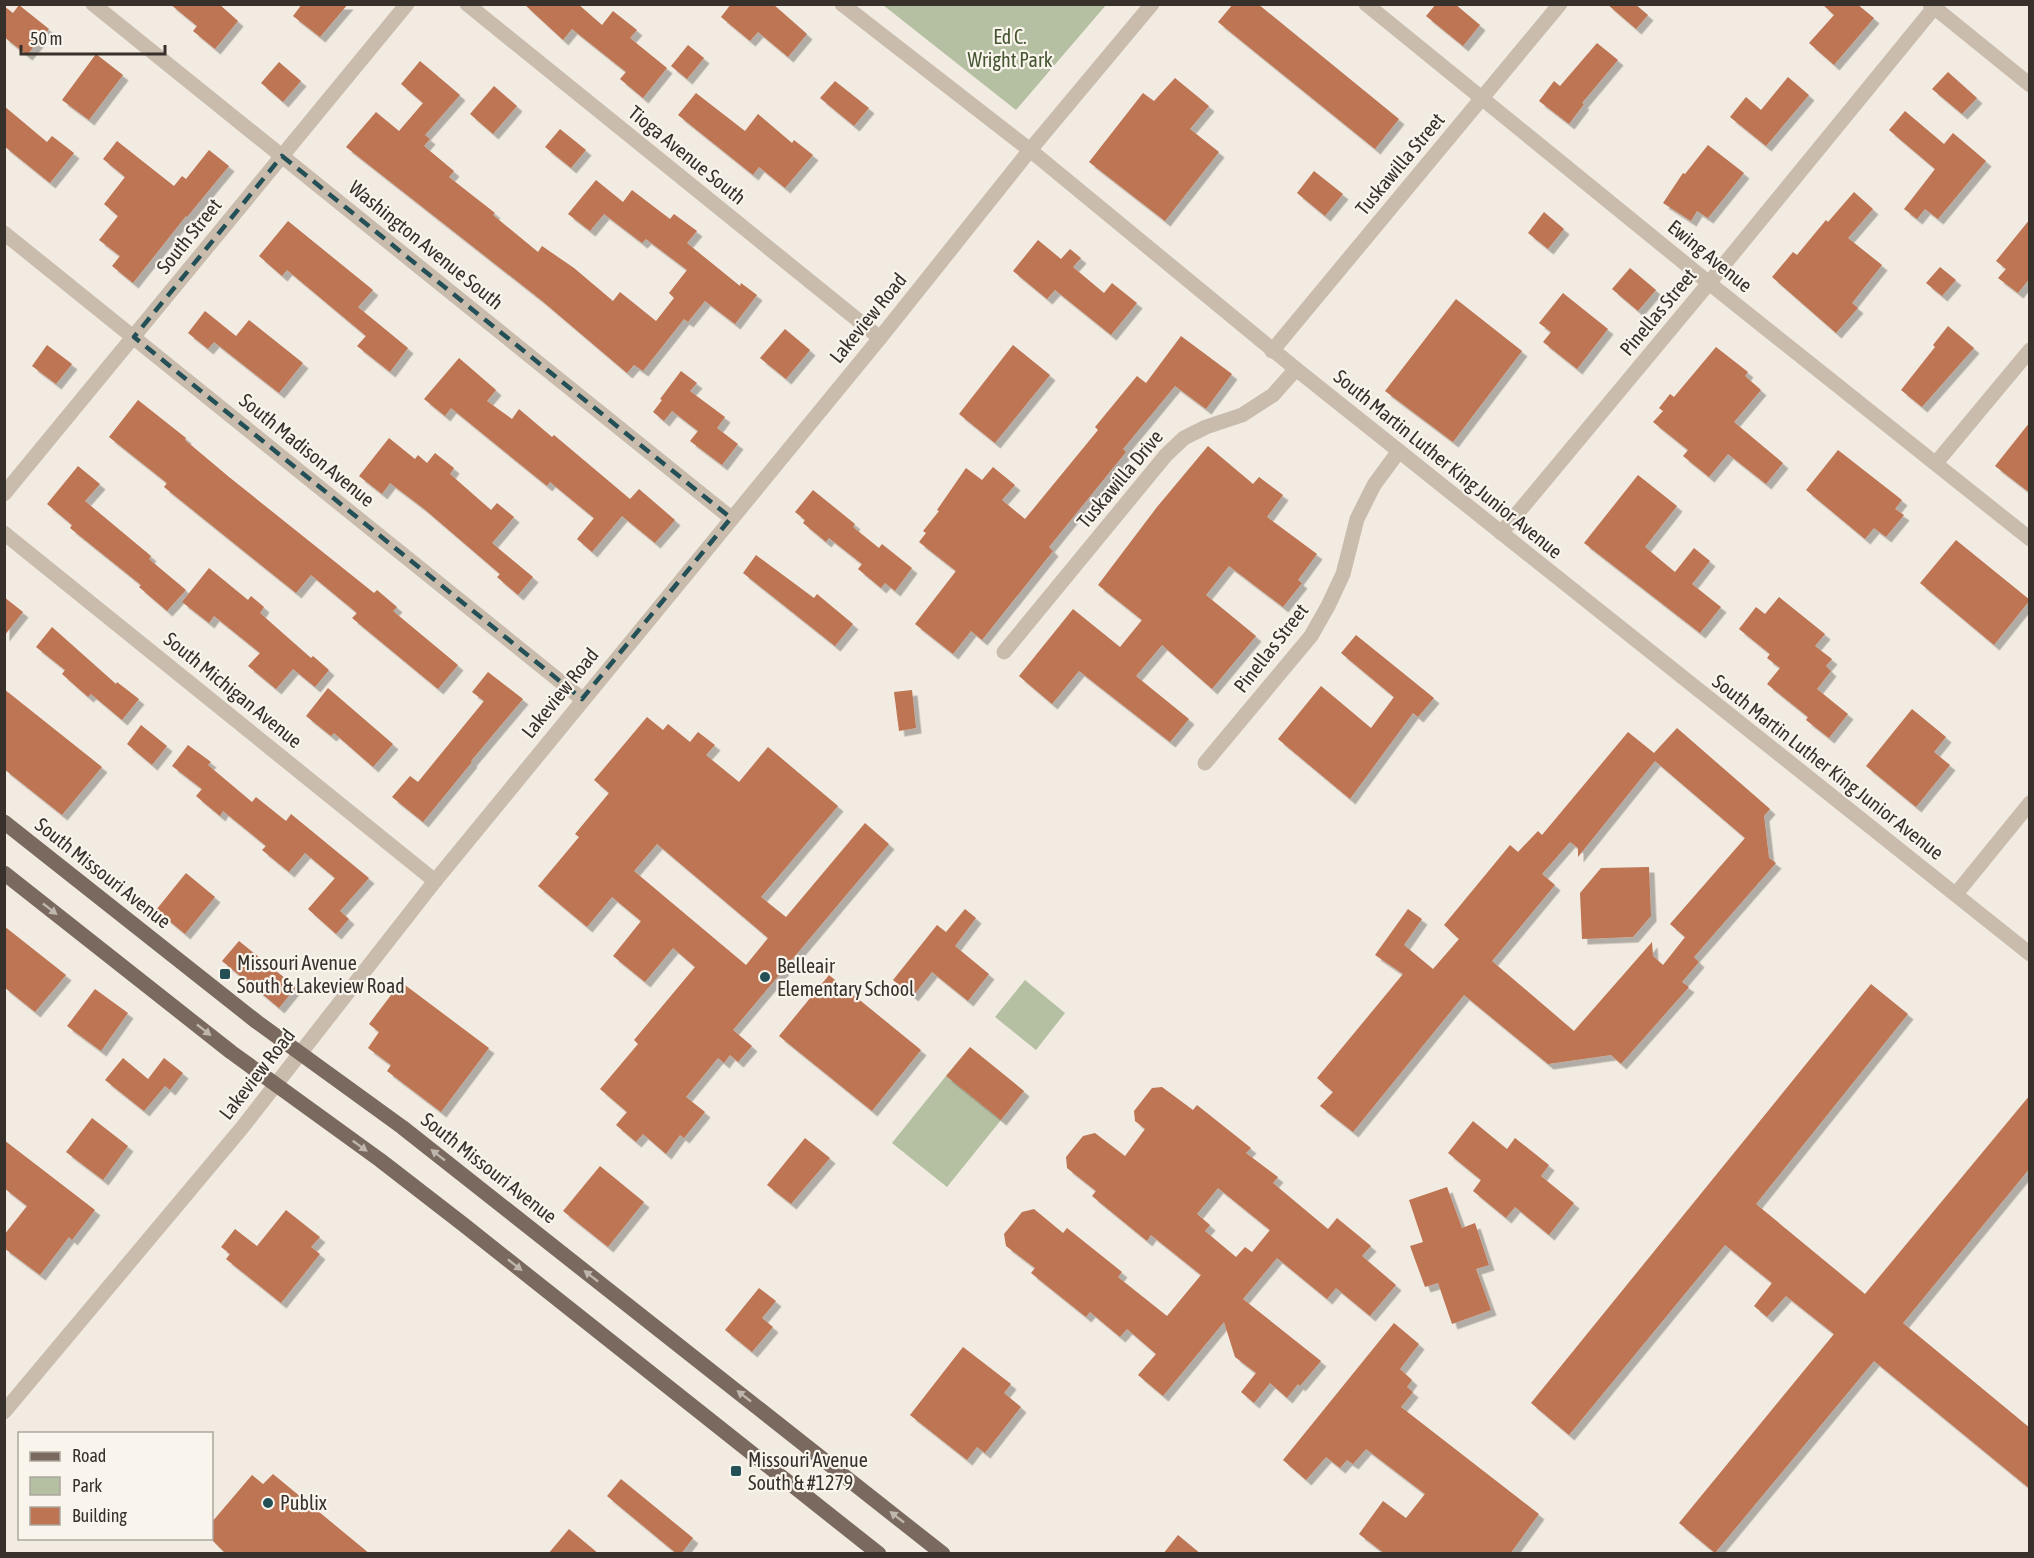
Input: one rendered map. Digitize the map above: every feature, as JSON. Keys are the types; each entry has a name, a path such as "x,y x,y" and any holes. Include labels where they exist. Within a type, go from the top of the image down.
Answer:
{"main road":[{"name":"South Missouri Avenue","path":"4,822 257,1022 402,1127 943,1554"},
{"path":"4,873 231,1052 380,1160 464,1225 879,1554"}],"street":[{"name":"Washington Avenue South","path":"93,4 731,518"},
{"name":"South Street","path":"4,494 407,4"},
{"name":"Tioga Avenue South","path":"466,4 880,338"},
{"name":"South Martin Luther King Junior Avenue","path":"842,4 1030,150 1272,351 2030,954"},
{"name":"Lakeview Road","path":"7,1404 241,1129 435,880 880,338 1030,150 1152,4"},
{"name":"Ewing Avenue","path":"1366,4 1709,283 2030,539"},
{"name":"Tuskawilla Street","path":"1272,351 1560,4"},
{"path":"1933,6 2030,85"},
{"name":"Pinellas Street","path":"1501,533 1709,283 1933,6"},
{"name":"South Madison Avenue","path":"4,233 582,699"},
{"path":"1936,463 2030,350"},
{"name":"Tuskawilla Drive","path":"1004,652 1166,455 1184,438 1206,427 1242,415 1273,395 1296,369"},
{"name":"Pinellas Street","path":"1205,764 1311,636 1343,574 1362,510 1374,485 1398,451"},
{"name":"South Michigan Avenue","path":"4,533 435,880"},
{"path":"1956,894 2030,803"}],"highlighted area":[{"path":"282,156 731,518 582,699 134,337"}],"green space":[{"name":"Ed C. Wright Park","path":"883,5 1106,5 1016,110"},
{"path":"1025,980 1065,1013 1036,1050 995,1017"},
{"path":"946,1076 1001,1120 947,1187 892,1143"}],"building":[{"path":"170,4 219,4 238,21 215,49 193,31 197,26"},
{"path":"302,4 348,4 320,37 293,16"},
{"path":"524,4 578,4 602,25 613,11 637,30 630,38 667,68 643,98 620,79 626,72 572,29 563,40"},
{"path":"731,4 773,4 807,34 788,57 758,32 750,41 721,17"},
{"path":"1233,4 1258,4 1399,119 1375,149 1218,22"},
{"path":"1436,4 1455,4 1480,25 1463,46 1426,16"},
{"path":"1607,4 1635,4 1648,15 1636,29"},
{"path":"1822,4 1857,4 1874,18 1834,65 1809,43 1834,15"},
{"path":"19,5 49,29 27,55 4,37 4,6 13,13"},
{"path":"1597,43 1618,60 1582,103 1584,104 1569,124 1539,101 1554,81 1560,86"},
{"path":"688,45 704,58 687,79 671,66"},
{"path":"96,54 123,75 89,120 62,100"},
{"path":"420,61 460,95 425,135 430,139 424,146 454,171 449,177 495,213 493,215 538,252 542,246 574,268 613,301 620,292 656,321 674,298 669,293 687,270 646,239 642,243 604,214 590,231 568,214 596,180 623,202 632,190 670,219 674,214 697,231 687,243 740,286 741,283 757,295 735,324 705,301 688,322 684,319 643,371 634,365 627,373 541,300 346,147 376,112 399,131 423,103 401,84"},
{"path":"279,62 301,81 283,102 261,83"},
{"path":"1948,72 1977,98 1962,114 1932,89"},
{"path":"1788,77 1809,95 1766,146 1730,117 1746,97 1761,110"},
{"path":"1175,78 1209,106 1190,129 1219,152 1165,221 1089,162 1143,93 1154,101"},
{"path":"835,81 869,108 854,126 820,98"},
{"path":"494,86 517,106 493,134 470,114"},
{"path":"696,93 745,131 758,114 792,143 794,140 813,155 785,188 759,167 753,175 678,115"},
{"path":"4,106 47,142 52,136 74,153 50,183 4,146"},
{"path":"1905,111 1944,144 1953,133 1986,161 1938,219 1925,209 1917,219 1904,209 1935,169 1889,130"},
{"path":"560,129 586,150 571,168 545,147"},
{"path":"117,141 174,186 182,176 186,179 209,150 229,166 133,283 112,266 120,256 99,240 118,216 104,204 125,177 103,159"},
{"path":"1708,145 1744,173 1708,218 1697,211 1691,221 1663,203 1683,173 1685,174"},
{"path":"1314,171 1343,194 1325,216 1297,193"},
{"path":"1854,192 1873,209 1848,238 1882,265 1852,303 1858,308 1836,333 1772,277 1793,252 1797,255 1826,220 1828,222"},
{"path":"1544,212 1564,229 1548,249 1528,233"},
{"path":"2030,219 2030,278 2018,293 1998,278 2006,269 1996,261"},
{"path":"288,221 373,290 358,307 408,348 390,372 357,346 366,336 287,270 282,276 259,256"},
{"path":"1038,240 1061,259 1070,249 1081,258 1073,267 1104,293 1112,283 1137,303 1111,335 1055,290 1047,299 1013,271"},
{"path":"1940,267 1956,280 1942,296 1926,283"},
{"path":"1630,268 1656,290 1638,311 1612,289"},
{"path":"1563,293 1608,329 1577,369 1543,342 1551,332 1539,323"},
{"path":"1456,299 1522,351 1453,442 1385,391"},
{"path":"205,311 236,336 249,320 303,363 279,393 214,342 208,349 188,333"},
{"path":"1948,326 1974,348 1922,407 1901,390 1935,347 1933,345"},
{"path":"785,329 810,350 786,379 760,358"},
{"path":"1181,336 1232,374 1206,409 1175,386 1123,449 1126,452 1049,547 1053,551 982,640 971,631 953,654 915,624 956,571 919,542 926,533 923,531 939,511 937,510 966,468 982,480 993,467 1015,485 1002,500 1025,519 1098,430 1095,427 1137,376 1146,383"},
{"path":"47,345 72,364 56,384 32,366"},
{"path":"1013,345 1050,375 995,443 959,414"},
{"path":"1716,347 1748,372 1745,376 1761,390 1734,422 1783,463 1766,484 1728,454 1709,477 1683,456 1688,450 1653,422 1663,411 1659,408 1670,394 1674,397"},
{"path":"459,358 496,390 487,401 512,419 519,409 552,437 554,435 630,499 639,489 675,520 655,543 622,516 592,552 577,539 594,518 550,482 547,486 451,408 445,416 424,399"},
{"path":"681,371 697,383 690,391 725,417 717,428 738,444 722,465 690,441 698,431 672,411 664,421 653,412"},
{"path":"138,400 186,438 185,440 229,477 374,593 377,590 397,607 393,611 458,665 438,689 352,618 357,613 311,575 296,593 164,487 167,483 109,437"},
{"path":"2030,422 2030,493 1995,466"},
{"path":"389,438 415,459 418,455 427,463 435,453 454,468 450,474 491,510 497,503 514,517 492,543 533,577 518,595 497,577 500,574 390,483 382,494 359,476"},
{"path":"1208,446 1253,484 1259,477 1283,495 1267,517 1317,554 1298,580 1302,583 1283,607 1229,566 1206,595 1256,636 1212,689 1162,645 1136,676 1189,719 1170,742 1079,671 1052,704 1019,676 1073,609 1120,647 1142,620 1098,585 1157,507"},
{"path":"1838,450 1902,500 1895,509 1904,515 1886,537 1874,528 1865,539 1806,490"},
{"path":"78,466 100,484 85,501 151,556 149,559 186,590 167,611 139,587 141,585 70,528 72,525 47,504"},
{"path":"1638,475 1677,506 1645,547 1675,572 1694,548 1710,561 1692,584 1721,607 1700,633 1584,543"},
{"path":"813,490 855,524 853,527 879,548 882,544 912,568 895,591 885,583 881,588 858,569 862,564 829,538 826,542 803,523 805,520 795,512"},
{"path":"1956,540 2030,600 1994,645 1920,583"},
{"path":"756,555 814,598 817,594 853,624 835,646 743,573"},
{"path":"209,568 248,600 251,596 264,607 260,613 311,658 313,656 329,670 315,687 293,669 276,689 248,666 260,653 214,616 209,623 182,602"},
{"path":"4,597 23,612 4,636"},
{"path":"1779,597 1825,634 1815,646 1832,659 1826,666 1831,671 1817,689 1848,714 1829,738 1806,720 1808,717 1767,684 1780,668 1767,658 1770,654 1739,629 1756,607 1765,614"},
{"path":"52,627 116,684 117,682 139,699 122,720 91,694 88,697 62,674 65,670 36,647"},
{"path":"1356,635 1434,698 1418,717 1413,713 1350,799 1278,739 1321,686 1371,728 1394,697 1341,653"},
{"path":"488,672 523,699 423,822 392,797 410,776 418,782 484,701 472,692"},
{"path":"328,688 393,744 373,767 334,733 331,736 306,716"},
{"path":"4,689 102,767 62,815 4,769"},
{"path":"912,690 916,728 899,731 894,692"},
{"path":"1912,709 1946,737 1934,752 1950,765 1916,807 1866,766"},
{"path":"647,717 663,730 668,724 690,742 698,732 715,745 706,755 739,782 768,747 838,806 761,897 786,917 865,823 889,844 733,1030 752,1046 738,1062 730,1055 724,1063 718,1058 686,1097 705,1112 684,1138 680,1135 666,1154 643,1134 636,1142 616,1125 627,1112 600,1089 638,1044 634,1040 695,967 673,948 645,982 613,956 641,921 612,897 587,927 538,886 579,837 575,834 609,793 594,780","holes":["657,844 768,938 746,965 634,871"]},
{"path":"141,725 167,746 152,765 127,744"},
{"path":"1677,728 1770,809 1764,816 1769,858 1776,863 1694,957 1699,962 1682,982 1689,987 1621,1064 1611,1055 1548,1064 1464,995 1353,1132 1320,1106 1333,1092 1317,1078 1403,974 1375,955 1408,909 1422,919 1404,945 1433,969 1459,939 1444,925 1510,845 1518,852 1538,831 1542,835 1628,732 1654,753","holes":["1655,761 1745,838 1670,924 1685,937 1663,965 1653,956 1652,942 1574,1031 1492,961 1555,885 1542,874 1570,842 1578,848 1578,857"]},
{"path":"188,745 211,762 208,765 252,802 256,797 286,821 291,814 369,878 340,911 349,919 336,934 308,909 335,878 305,853 289,872 262,850 266,846 223,811 220,816 196,796 202,789 172,766"},
{"path":"1649,867 1651,916 1633,937 1582,939 1580,893 1601,868"},
{"path":"186,873 215,897 185,934 156,910"},
{"path":"965,909 976,918 955,946 989,974 968,1001 932,972 913,996 893,980 937,925 946,932"},
{"path":"4,926 66,975 35,1012 4,987"},
{"path":"239,941 296,987 279,1008 222,961"},
{"path":"829,975 921,1050 872,1111 779,1036"},
{"path":"401,982 489,1048 441,1112 387,1071 391,1065 368,1048 379,1032 369,1024"},
{"path":"1871,984 1908,1014 1756,1204 1865,1294 2030,1095 2030,1168 1903,1323 2030,1428 2030,1489 1874,1361 1715,1553 1679,1523 1834,1334 1786,1296 1767,1317 1754,1306 1772,1283 1725,1245 1569,1435 1531,1403"},
{"path":"95,989 128,1013 101,1051 67,1026"},
{"path":"970,1047 1024,1091 1001,1120 946,1076"},
{"path":"123,1058 148,1079 164,1058 183,1073 170,1090 165,1086 144,1111 105,1080"},
{"path":"1162,1087 1193,1110 1197,1105 1251,1148 1246,1153 1278,1177 1273,1183 1328,1229 1337,1218 1371,1246 1362,1256 1396,1285 1370,1316 1336,1288 1327,1299 1277,1258 1243,1299 1321,1361 1287,1398 1270,1383 1254,1403 1241,1392 1256,1373 1235,1357 1224,1322 1163,1396 1138,1375 1156,1354 1127,1329 1120,1337 1090,1312 1086,1317 1031,1273 1035,1268 1006,1246 1004,1234 1022,1212 1034,1209 1063,1233 1067,1228 1122,1272 1118,1277 1167,1316 1201,1275 1151,1235 1147,1241 1092,1196 1096,1191 1067,1168 1066,1157 1083,1136 1095,1133 1125,1156 1145,1129 1135,1121 1134,1111 1152,1088","holes":["1218,1188 1270,1230 1252,1252 1245,1247 1236,1257 1205,1231 1210,1225 1197,1214"]},
{"path":"92,1118 128,1146 103,1180 66,1152"},
{"path":"1473,1121 1507,1149 1515,1138 1549,1165 1541,1176 1574,1203 1549,1235 1515,1207 1506,1218 1473,1191 1481,1180 1448,1153"},
{"path":"805,1138 830,1158 791,1204 767,1185"},
{"path":"4,1140 95,1210 72,1240 69,1237 40,1275 4,1248 4,1235 27,1206 4,1188"},
{"path":"600,1166 644,1202 608,1247 563,1211"},
{"path":"1447,1187 1462,1228 1475,1223 1489,1265 1476,1269 1491,1310 1452,1324 1438,1283 1425,1287 1410,1246 1423,1242 1409,1200"},
{"path":"286,1210 320,1237 311,1247 320,1254 281,1303 226,1259 230,1254 221,1247 235,1229 257,1246"},
{"path":"759,1288 776,1301 762,1318 773,1327 752,1352 725,1330"},
{"path":"1394,1323 1419,1344 1400,1369 1412,1380 1407,1387 1413,1392 1401,1407 1539,1514 1510,1554 1385,1554 1359,1534 1383,1501 1406,1518 1425,1494 1366,1449 1353,1464 1347,1460 1340,1468 1326,1457 1306,1480 1283,1460"},
{"path":"963,1347 1011,1384 1004,1393 1021,1407 985,1453 977,1447 967,1460 910,1415"},
{"name":"Publix","path":"273,1474 370,1554 226,1554 212,1540 213,1521 252,1475 263,1484"},
{"path":"621,1479 693,1538 681,1554 677,1554 607,1496"},
{"path":"569,1529 599,1554 548,1554"},
{"path":"1178,1535 1201,1554 1163,1554"}],"place":[{"name":"Missouri Avenue South & Lakeview Road","path":"225,974"},
{"name":"Belleair Elementary School","path":"765,977"},
{"name":"Missouri Avenue South & #1279","path":"736,1471"},
{"name":"Publix","path":"268,1503"}]}
